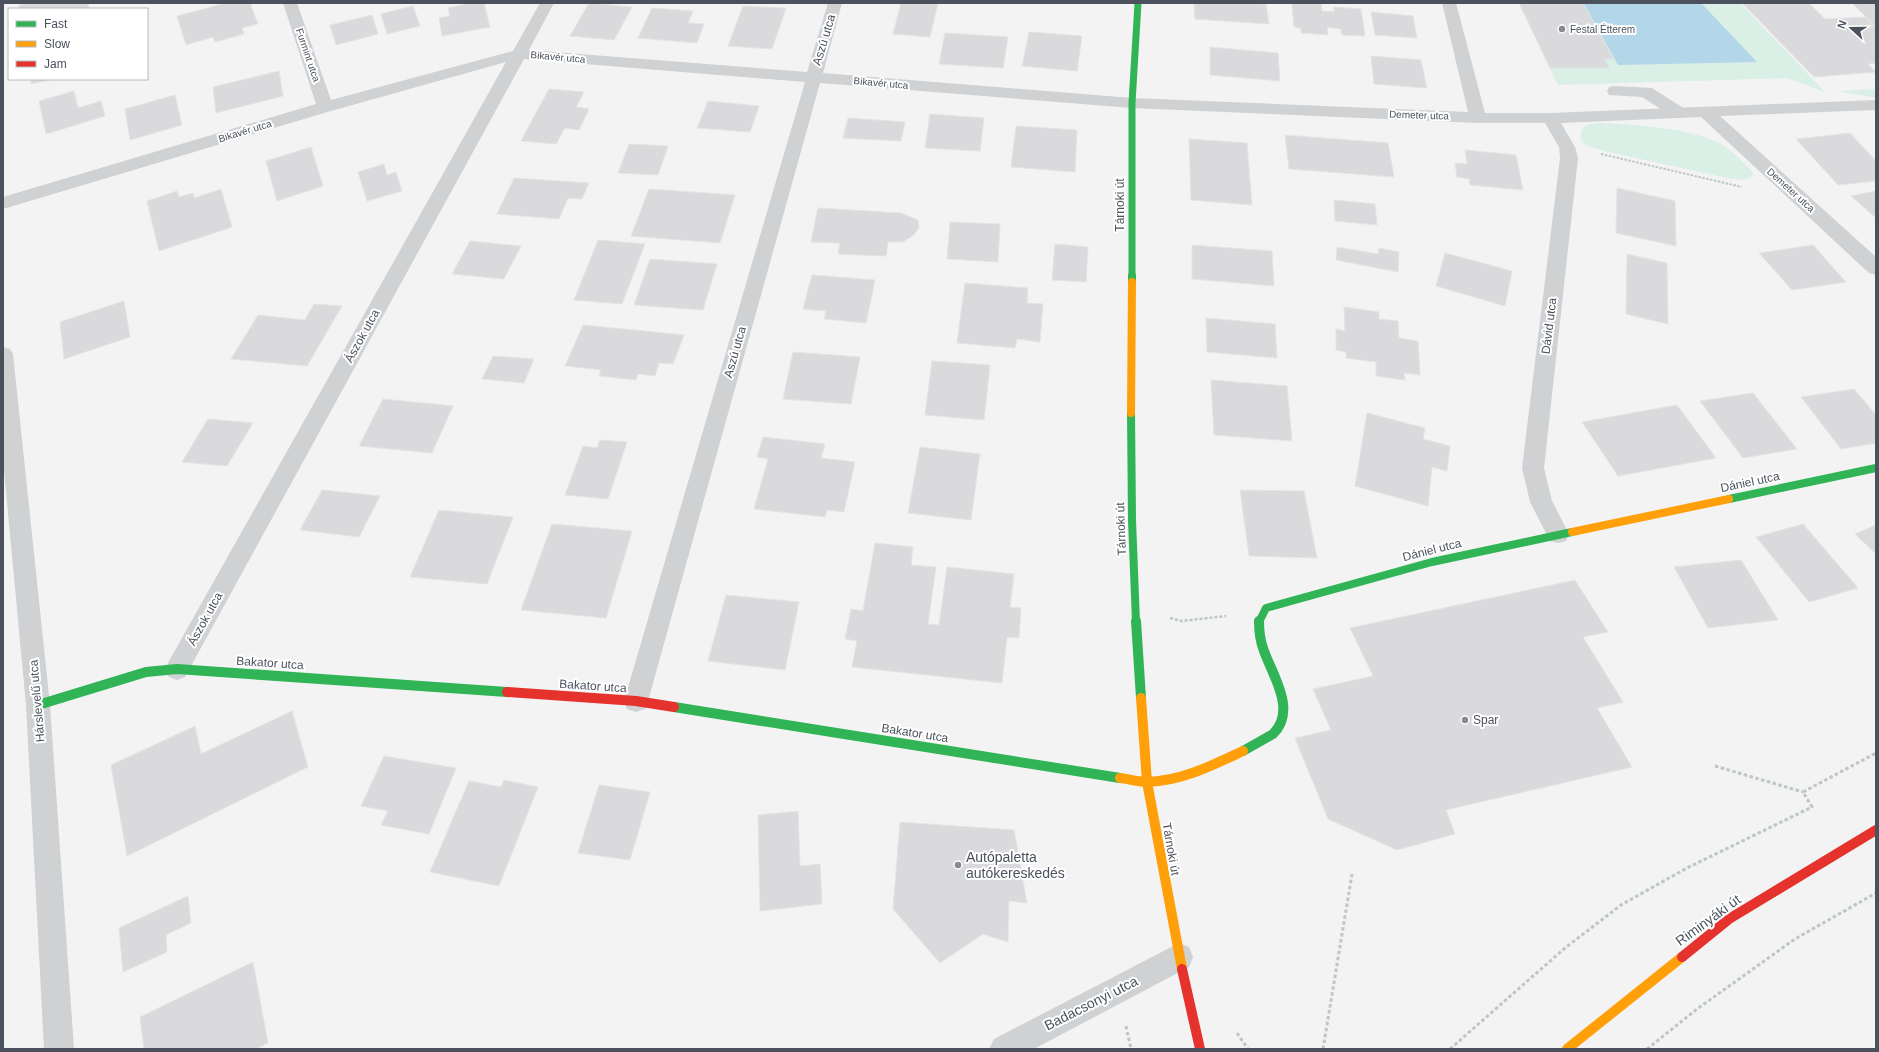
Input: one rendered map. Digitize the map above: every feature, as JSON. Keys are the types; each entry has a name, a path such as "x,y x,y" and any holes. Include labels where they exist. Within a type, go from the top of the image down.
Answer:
{"street":[{"name":"Furmint utca","path":"290,3 325,107"},
{"name":"Ászok utca","path":"177,669 547,3"},
{"name":"Aszú utca","path":"636,701 835,3"},
{"name":"Tárnoki út","path":"1138,3 1132,104 1132,471 1136,633 1147,782 1179,957 1197,1033 1204,1046"},
{"path":"1449,3 1478,118"},
{"name":"Bikavér utca","path":"3,203 325,107 519,54 1132,104"},
{"path":"1615,91 1646,92 1679,113"},
{"name":"Demeter utca","path":"1132,104 1478,118 1550,118 1876,105"},
{"name":"Demeter utca","path":"1705,112 1876,268"},
{"name":"Dávid utca","path":"1550,118 1567,147 1568,166 1533,468 1542,502 1558,534"},
{"name":"Hárslevelű utca","path":"3,354 38,705 59,1049"},
{"name":"Dániel utca","path":"1260,613 1266,608 1275,604 1432,562 1558,534 1876,468"},
{"path":"1147,782 1184,777 1205,770 1268,739 1277,732 1282,723 1283,707 1257,631 1257,621 1260,613"},
{"name":"Bakator utca","path":"38,705 146,672 177,669 636,701 1147,782"},
{"name":"Riminyáki út","path":"1568,1049 1729,919 1876,830"},
{"name":"Badacsonyi utca","path":"1004,1049 1179,957"}],"path":[{"path":"1567,147 1749,189"},
{"path":"1135,590 1153,603 1162,614 1174,620 1182,621 1260,613"},
{"path":"1803,792 1876,753"},
{"path":"1450,1049 1565,948 1621,905 1687,868 1812,807 1803,792 1715,766"},
{"path":"1323,1049 1352,874"},
{"path":"1647,1049 1697,1009 1795,939 1876,893"}],"green space":[{"path":"1519,3 1740,3 1825,92 1787,78 1558,85"},
{"path":"1876,89 1876,98 1838,91"},
{"path":"1598,123 1627,124 1677,130 1707,138 1719,143 1732,152 1752,171 1753,177 1740,180 1727,178 1587,146 1581,139 1581,131 1586,125"}],"water":[{"path":"1583,3 1701,3 1757,62 1618,65"}],"building":[{"path":"26,3 88,3 89,8 19,8 19,5"},
{"path":"226,3 250,3 258,24 242,28 244,34 215,42 213,37 186,45 177,16"},
{"path":"471,3 484,3 490,27 442,36 439,18 450,16 448,8"},
{"path":"589,3 632,7 614,40 570,36"},
{"path":"901,3 938,3 930,37 893,34"},
{"path":"1194,3 1266,4 1269,24 1195,19"},
{"path":"1321,3 1322,11 1334,12 1334,7 1361,9 1365,36 1342,35 1341,29 1327,27 1328,35 1301,33 1301,28 1294,27 1292,4"},
{"path":"1519,3 1583,3 1614,59 1605,59 1610,68 1550,68"},
{"path":"1742,3 1809,3 1825,19 1866,17 1876,28 1876,63 1868,64 1876,72 1814,77"},
{"path":"1852,3 1876,3 1876,27"},
{"path":"413,6 420,26 387,34 381,14"},
{"path":"743,6 786,8 772,49 728,46"},
{"path":"652,8 693,11 688,23 704,24 697,43 638,38"},
{"path":"1371,12 1413,16 1417,38 1375,35"},
{"path":"372,15 378,34 336,45 330,25"},
{"path":"1029,32 1082,36 1077,71 1022,66"},
{"path":"945,33 1008,37 1003,68 939,64"},
{"path":"1210,47 1278,53 1280,81 1210,75"},
{"path":"1371,56 1421,60 1427,88 1374,84"},
{"path":"279,71 283,96 216,113 213,87"},
{"path":"31,80 49,80 31,84"},
{"path":"549,89 584,92 576,107 589,109 579,130 565,128 556,144 521,141"},
{"path":"74,91 78,108 101,101 105,116 46,134 39,101"},
{"path":"175,95 182,125 130,140 125,109"},
{"path":"708,101 759,106 750,132 697,128"},
{"path":"930,114 984,118 980,151 925,148"},
{"path":"848,118 905,122 901,141 843,138"},
{"path":"1016,126 1077,130 1075,172 1011,167"},
{"path":"1850,133 1876,161 1876,181 1838,185 1796,139"},
{"path":"1285,135 1388,143 1394,177 1289,169"},
{"path":"1189,139 1247,143 1252,205 1191,200"},
{"path":"629,144 668,146 658,175 618,173"},
{"path":"311,147 323,186 277,201 266,161"},
{"path":"1465,150 1516,155 1523,190 1470,185 1469,179 1457,177 1455,163 1467,164"},
{"path":"384,164 387,175 396,172 402,191 367,201 358,172"},
{"path":"514,178 589,183 582,199 568,198 559,219 497,214"},
{"path":"1617,188 1675,201 1676,246 1616,233"},
{"path":"221,189 232,227 159,251 147,201 177,191 179,197 193,193 194,198"},
{"path":"649,189 735,195 720,243 631,236"},
{"path":"1876,191 1876,218 1851,196"},
{"path":"1334,200 1375,204 1377,225 1335,221"},
{"path":"818,208 901,213 918,220 919,227 914,235 903,242 888,242 886,256 838,254 840,243 811,242"},
{"path":"950,222 1000,224 998,262 947,259"},
{"path":"598,240 645,244 622,304 574,300"},
{"path":"470,241 521,246 504,279 452,274"},
{"path":"1055,244 1088,247 1086,282 1052,280"},
{"path":"1192,245 1272,251 1274,286 1192,279"},
{"path":"1813,245 1846,282 1792,290 1759,253"},
{"path":"1337,247 1378,254 1379,248 1399,252 1398,272 1336,260"},
{"path":"1445,253 1512,271 1505,306 1436,286"},
{"path":"1627,254 1667,263 1668,324 1626,314"},
{"path":"650,259 717,264 703,310 634,305"},
{"path":"812,275 875,280 866,323 824,319 826,311 803,309"},
{"path":"965,283 1028,288 1027,303 1043,304 1040,342 1017,339 1015,348 957,343"},
{"path":"124,301 130,337 64,359 60,322"},
{"path":"314,304 342,306 307,366 231,359 258,315 305,320"},
{"path":"1344,307 1379,312 1379,319 1398,321 1399,338 1418,341 1420,375 1404,373 1405,380 1376,376 1376,362 1346,358 1346,352 1336,350 1336,329 1345,331"},
{"path":"1206,318 1275,324 1277,358 1207,352"},
{"path":"583,325 684,335 673,364 659,363 655,376 638,374 636,380 599,376 601,370 565,366"},
{"path":"793,352 860,357 851,404 783,399"},
{"path":"493,356 534,359 524,383 482,379"},
{"path":"932,361 990,365 984,420 925,415"},
{"path":"1211,380 1287,386 1292,441 1214,435"},
{"path":"1854,389 1876,415 1876,443 1841,449 1801,397"},
{"path":"1753,393 1797,449 1743,458 1700,401"},
{"path":"383,399 453,406 432,453 359,446"},
{"path":"1677,405 1716,458 1618,476 1582,422"},
{"path":"1367,413 1425,428 1423,439 1450,446 1447,471 1432,467 1428,506 1355,486"},
{"path":"208,419 253,423 227,466 182,462"},
{"path":"763,437 825,444 821,458 855,462 844,512 827,510 825,517 754,509 768,459 757,457"},
{"path":"600,440 627,442 608,499 565,495 583,446 597,448"},
{"path":"920,447 980,454 971,520 908,513"},
{"path":"322,490 380,496 359,537 300,530"},
{"path":"1240,490 1304,491 1317,558 1249,556"},
{"path":"439,510 513,517 487,584 410,577"},
{"path":"552,524 632,531 606,618 521,610"},
{"path":"1803,524 1858,588 1809,602 1756,537"},
{"path":"1876,525 1876,554 1855,534"},
{"path":"875,543 913,547 911,565 936,567 928,624 939,625 947,567 1014,574 1010,607 1021,608 1019,638 1007,637 1002,683 852,667 857,641 845,639 851,609 863,611"},
{"path":"1741,560 1778,620 1708,628 1674,567"},
{"name":"Spar","path":"1575,580 1608,632 1583,637 1623,702 1597,708 1632,767 1446,810 1455,834 1397,850 1328,819 1295,738 1331,730 1313,689 1373,676 1350,628"},
{"path":"726,595 799,602 785,670 708,661"},
{"path":"292,711 308,767 127,856 111,765 195,726 201,754"},
{"path":"384,756 456,768 429,834 381,825 388,811 361,806"},
{"path":"504,780 538,787 499,886 430,872 469,781 501,787"},
{"path":"599,785 650,792 630,860 578,853"},
{"path":"798,811 800,866 820,864 822,904 760,911 758,815"},
{"name":"Autópaletta autókereskedés","path":"900,822 1014,830 1027,903 1009,901 1008,942 983,934 940,963 893,909"},
{"path":"188,896 191,923 166,935 167,952 123,972 119,928"},
{"path":"253,962 268,1043 256,1049 144,1049 140,1017"}],"traffic: fast":[{"path":"1132,282 1132,103 1138,3"},
{"path":"1131,413 1133,556 1141,698"},
{"path":"1729,499 1876,468"},
{"path":"1243,751 1270,738 1277,731 1283,717 1283,701 1278,684 1263,651 1259,635 1259,620 1266,608 1432,562 1572,532"},
{"path":"38,705 146,672 177,669 507,692"},
{"path":"674,707 1120,778"}],"traffic: slow":[{"path":"1131,413 1132,282"},
{"path":"1572,532 1729,499"},
{"path":"1141,698 1147,782 1182,969"},
{"path":"1120,778 1141,782 1161,781 1186,775 1209,767 1243,751"},
{"path":"1567,1049 1682,957"}],"traffic: jam":[{"path":"507,692 636,701 674,707"},
{"path":"1682,957 1729,919 1876,830"},
{"path":"1182,969 1200,1049"}],"place":[{"name":"Festal Étterem","path":"1562,29"},
{"name":"Spar","path":"1465,720"},
{"name":"Autópaletta autókereskedés","path":"958,865"}]}
